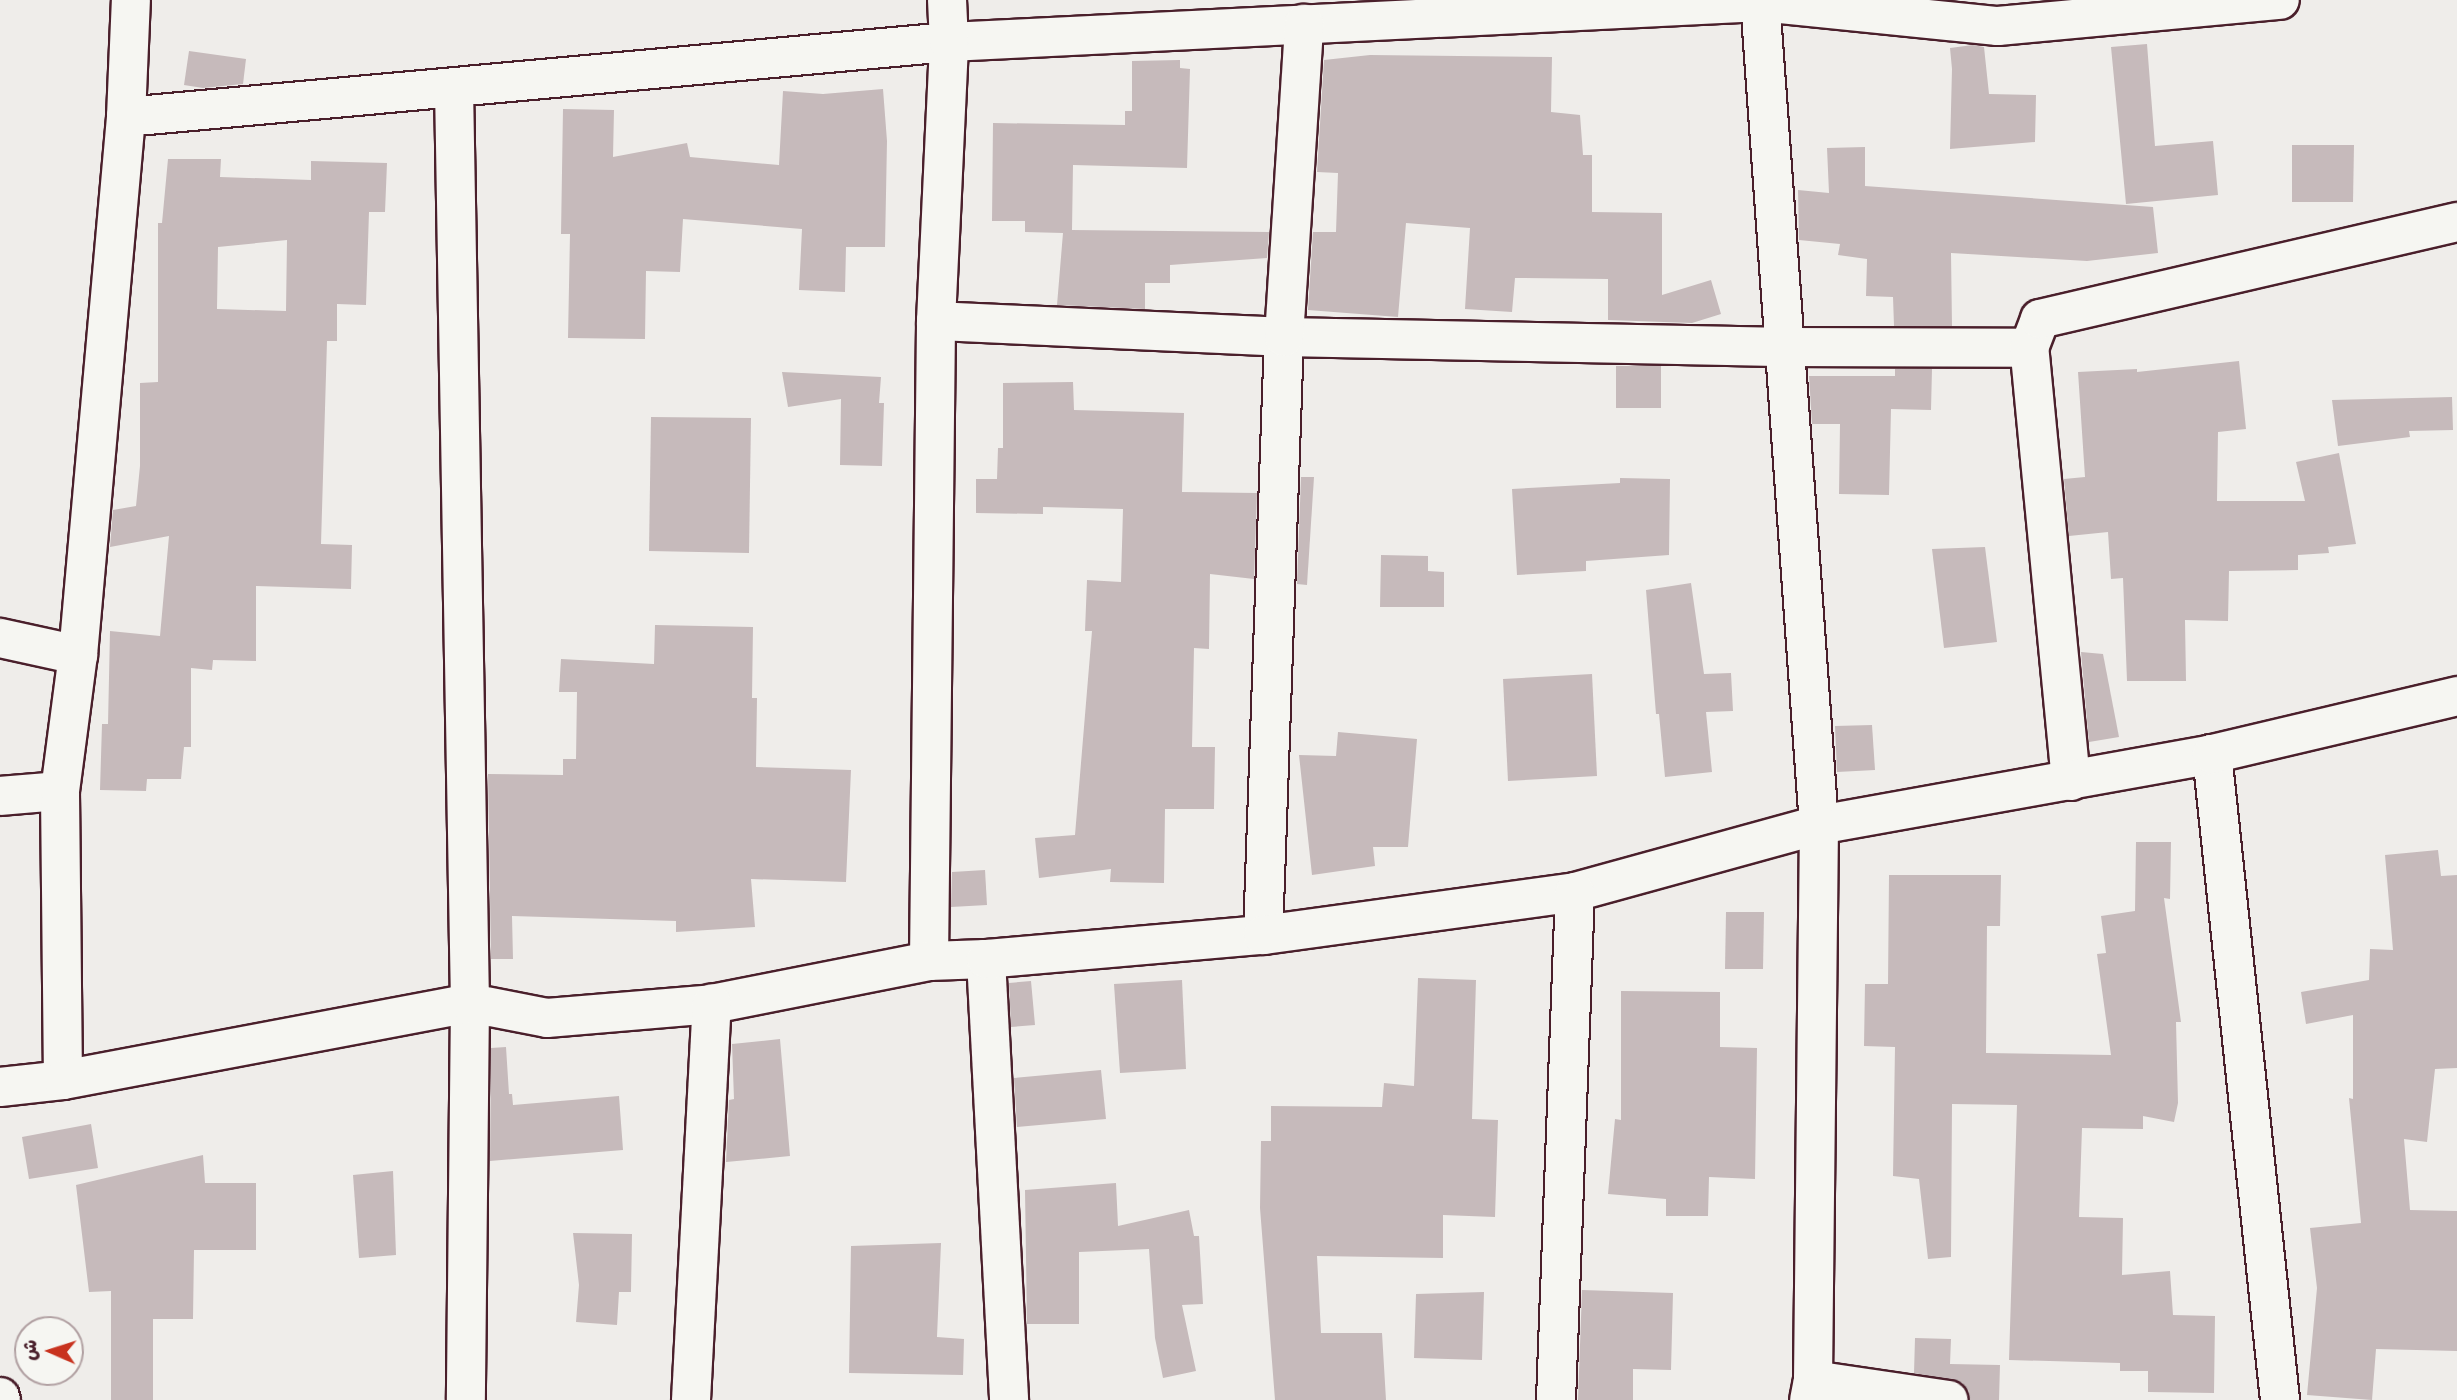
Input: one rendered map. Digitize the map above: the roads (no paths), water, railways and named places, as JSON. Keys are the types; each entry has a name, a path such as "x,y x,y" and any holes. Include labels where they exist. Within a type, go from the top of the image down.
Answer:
{"street":[{"path":"63,1080 60,791 78,655 126,117 131,0"},
{"path":"929,961 936,321 949,41 947,0"},
{"path":"126,117 949,41 1760,1 1998,13 2280,0"},
{"path":"1760,1 1819,825 1811,1390 1949,1400"},
{"path":"1263,935 1284,337 1304,24"},
{"path":"454,87 470,1003 466,1400"},
{"path":"2071,780 2029,348 2040,320 2457,222"},
{"path":"936,321 1284,337 1784,347 2029,348"},
{"path":"0,638 78,655"},
{"path":"0,1087 63,1080 470,1003 547,1018 712,1004 929,961 986,959 1263,935 1575,892 1819,825 2212,754 2457,696"},
{"path":"2212,754 2280,1400"},
{"path":"0,796 60,791"},
{"path":"1556,1400 1575,892"},
{"path":"986,959 1009,1400"},
{"path":"691,1400 712,1004"}]}
